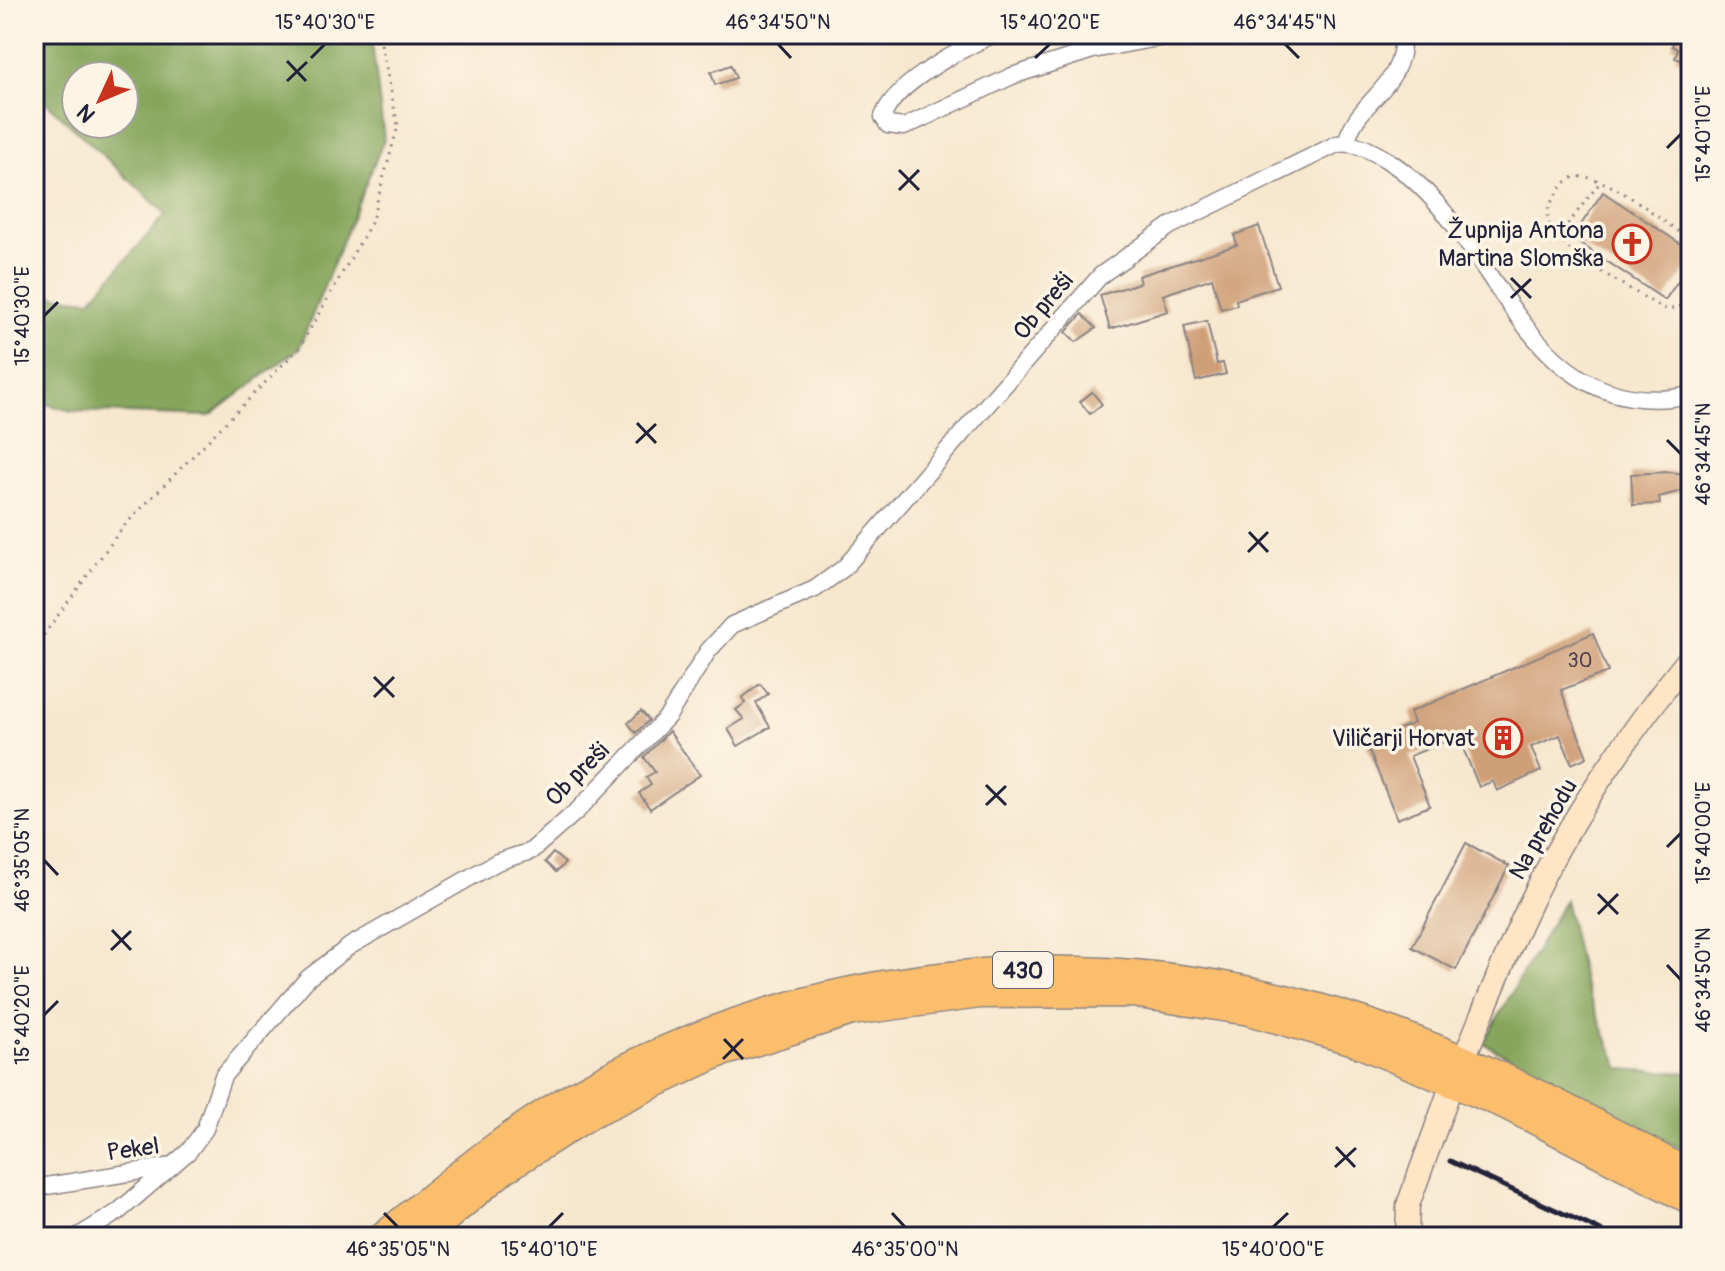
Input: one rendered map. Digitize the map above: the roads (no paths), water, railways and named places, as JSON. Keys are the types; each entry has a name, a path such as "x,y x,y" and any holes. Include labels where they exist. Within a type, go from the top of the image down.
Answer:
{"highway":[{"name":"430","path":"383,1237 468,1166 529,1124 631,1065 709,1031 799,1003 875,984 969,972 1057,969 1135,973 1226,985 1321,1008 1389,1031 1509,1080 1691,1175"},
{"name":"430","path":"423,1237 503,1170 594,1112 716,1054 852,1011 980,994 1132,993 1249,1011 1351,1040 1506,1105 1691,1200"}],"street":[{"path":"994,34 937,65 905,89 887,106 883,117 888,125 904,127 1012,76 1093,50 1179,34"},
{"path":"1402,34 1399,65 1390,81 1349,127 1346,143 1370,149 1424,189 1470,243 1532,338 1553,360 1577,377 1603,389 1640,398 1691,395"},
{"name":"Ob preši","path":"173,1166 205,1129 223,1076 308,978 350,946 497,862 531,851 578,810 668,716 708,651 732,625 815,589 844,568 1065,315 1121,258 1183,219 1311,155 1346,143"},
{"name":"Na prehodu","path":"1469,1046 1534,893 1572,826 1653,703 1691,656"},
{"path":"1407,1237 1408,1205 1448,1095"},
{"name":"Pekel","path":"34,1188 173,1166"},
{"name":"Pekel","path":"77,1237 118,1212 173,1166"}],"railway":[{"path":"1450,1161 1614,1237"}],"place":[{"name":"Župnija Antona Martina Slomška","path":"1632,244"},
{"name":"Viličarji Horvat","path":"1503,738"}]}
